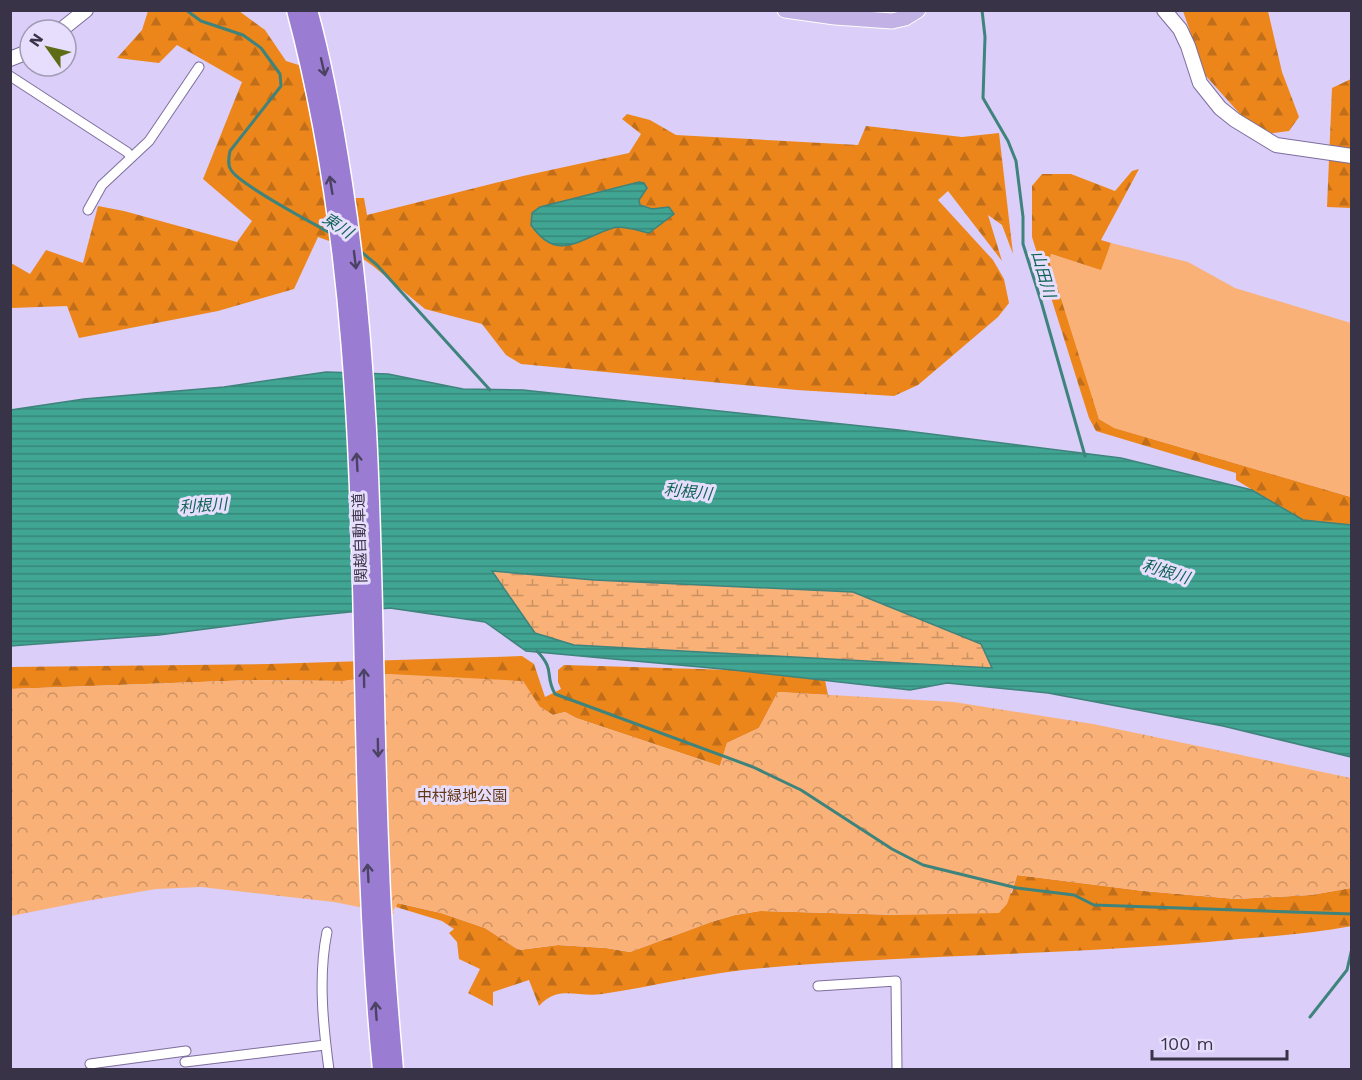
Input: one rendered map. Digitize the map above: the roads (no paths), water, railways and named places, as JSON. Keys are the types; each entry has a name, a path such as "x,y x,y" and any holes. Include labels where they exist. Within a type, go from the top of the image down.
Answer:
{"highway":[{"name":"関越自動車道","path":"295,10 326,153 351,345 361,555 365,791 377,932 395,1070"},
{"name":"関越自動車道","path":"309,10 338,145 363,342 371,483 381,866 377,932 381,1070"}],"main road":[{"path":"785,10 835,17 892,21 905,18 918,10"},
{"path":"1164,10 1180,29 1200,83 1209,96 1236,120 1267,140 1286,147 1351,156"}],"street":[{"path":"88,210 102,185 149,141 199,67"},
{"path":"10,76 127,152 131,157"},
{"path":"327,932 323,971 328,1070"},
{"path":"818,986 896,981 897,1070"},
{"path":"185,1062 325,1045"},
{"path":"90,1064 186,1051"}],"water":[{"path":"639,182 644,183 647,188 639,200 640,205 652,209 669,207 674,214 649,233 617,227 580,242 560,246 541,237 531,225 532,213 540,207"},
{"name":"利根川","path":"326,372 388,374 463,389 523,390 899,430 1121,458 1252,490 1303,520 1351,525 1351,757 1223,726 1048,693 947,683 910,690 733,670 526,651 485,622 390,608 159,635 11,646 11,410 84,399 224,387","holes":["492,571 594,580 853,592 981,644 992,668 574,645 535,633"]}],"waterway":[{"name":"東川","path":"186,10 201,21 243,35 261,48 280,74 281,86 230,151 231,170 261,194 330,233"},
{"name":"山田川","path":"982,10 985,37 983,98 1008,141 1016,161 1023,217 1023,244 1085,456"},
{"name":"東川","path":"359,250 377,265 490,390"},
{"path":"537,651 546,663 555,694 753,767 801,790 892,849 923,865 1017,888 1074,895 1094,905 1352,914"},
{"path":"1310,1017 1347,970 1352,948"}],"park label":[{"name":"中村緑地公園","path":"462,796"}]}
